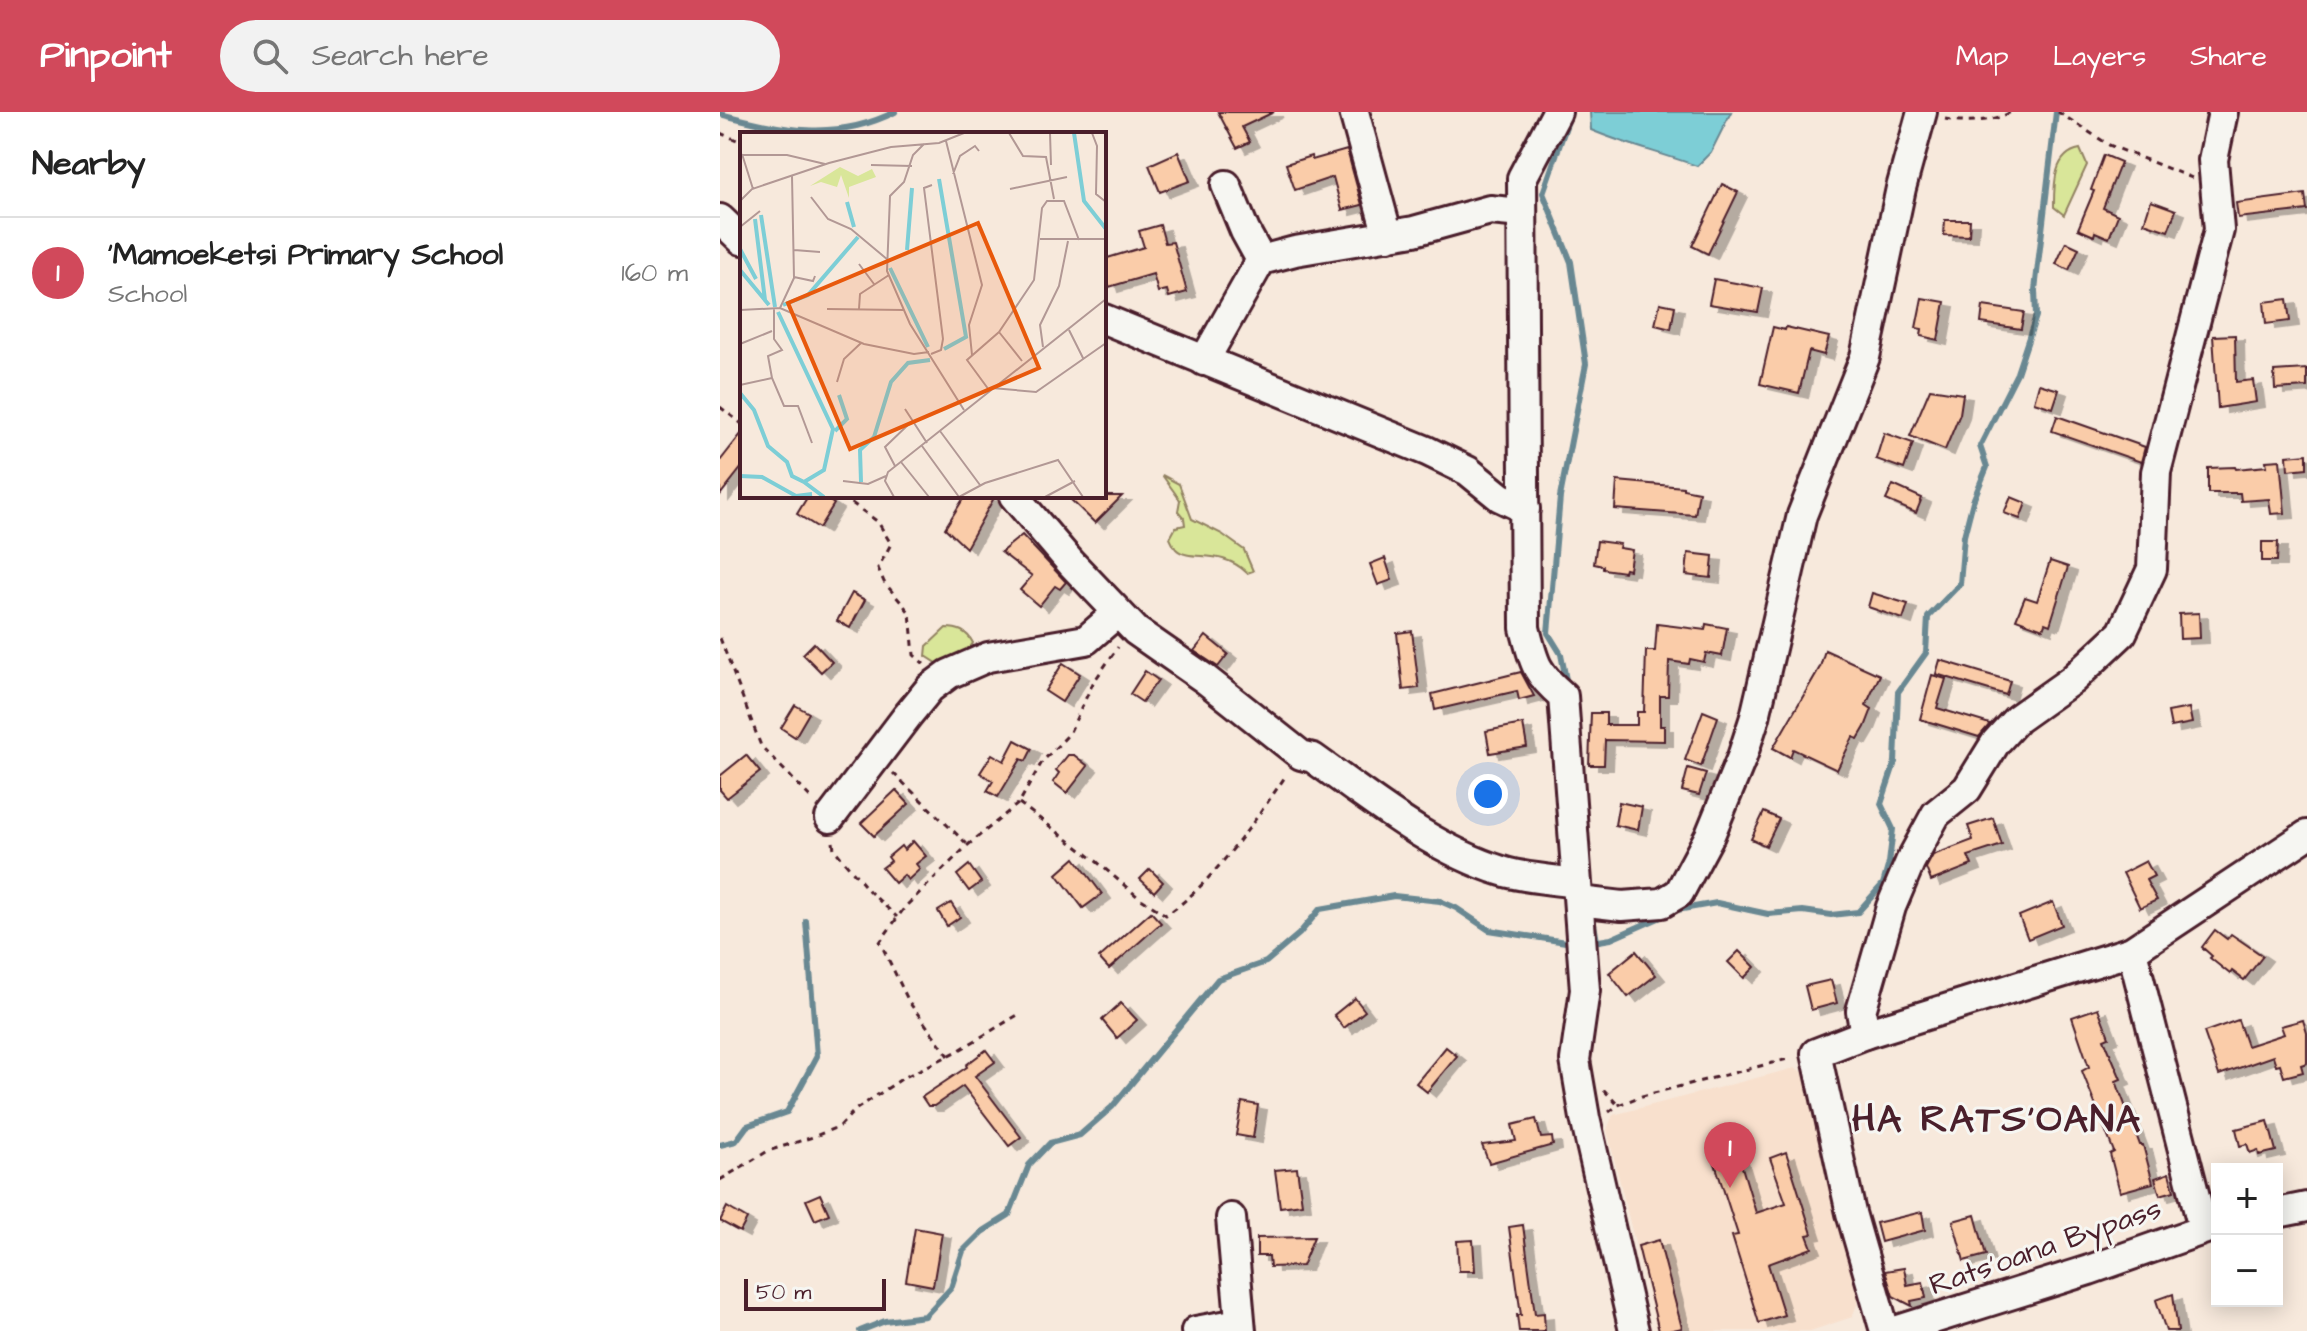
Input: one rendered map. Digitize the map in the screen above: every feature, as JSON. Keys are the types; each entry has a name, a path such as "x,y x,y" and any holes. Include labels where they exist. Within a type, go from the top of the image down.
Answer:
{"street":[{"path":"1354,112 1388,236"},
{"path":"1557,112 1522,178 1525,628 1535,666 1546,682 1563,696 1585,990 1575,1060 1634,1331"},
{"path":"1865,1034 1861,1011 1891,907 1910,862 1936,814 1967,789 1996,742 2017,719 2072,680 2122,633 2152,569 2156,472 2219,230 2213,160 2223,112"},
{"path":"1016,498 1126,622 1205,679 1301,755 1313,758 1384,810 1459,854 1505,872 1622,906 1662,903 1679,893 1710,835 1755,717 1802,515 1865,357 1901,188 1930,115"},
{"path":"1226,185 1261,260"},
{"path":"1204,361 1261,260 1295,251 1414,231 1490,210 1522,213"},
{"path":"720,219 740,238"},
{"path":"1106,320 1427,451 1468,471 1500,497 1525,509"},
{"path":"830,818 930,688 941,680 988,657 1086,640 1126,622"},
{"path":"1901,1330 1851,1213 1816,1053 1865,1034 2132,951 2307,835"},
{"path":"2132,951 2210,1227"},
{"path":"2283,1212 2307,1207"},
{"path":"1196,1331 1240,1327 1231,1218"},
{"name":"Rats'oana Bypass","path":"1901,1330 2089,1270 2210,1227"}],"path":[{"path":"1930,115 1960,122 2005,116 2011,112"},
{"path":"2058,112 2109,145 2217,189"},
{"path":"720,133 740,141"},
{"path":"720,407 740,422"},
{"path":"845,498 878,522 891,544 878,568 884,582 910,613 914,655 941,680"},
{"path":"949,1056 909,1002 880,942 897,917 968,845 1019,803 1042,762 1069,734 1093,683 1119,646 1126,622"},
{"path":"720,638 761,746 830,818 834,849 869,891 897,917"},
{"path":"1019,803 1138,897 1166,915 1186,902 1254,819 1301,755"},
{"path":"875,758 929,804 968,845"},
{"path":"720,1180 768,1151 840,1126 855,1110 903,1078 949,1056 1021,1013"},
{"path":"1590,1140 1606,1116 1618,1105 1712,1077 1816,1053"}],"shaded area":[{"path":"1795,1068 1810,1076 1862,1292 1852,1317 1810,1331 1657,1331 1607,1130 1613,1115"}],"green space":[{"path":"2080,149 2087,165 2064,215 2054,207 2057,172 2065,157"},
{"path":"1162,475 1179,484 1192,519 1222,534 1244,550 1253,571 1247,573 1227,560 1189,555 1176,549 1170,538 1176,527 1185,525 1184,518 1178,511 1180,500"},
{"path":"946,628 962,631 973,643 968,650 940,665 926,656 927,646"}],"water":[{"path":"1590,112 1731,112 1711,152 1697,166 1591,130"}],"building":[{"path":"1218,112 1274,112 1242,127 1250,142 1237,148"},
{"path":"1347,150 1362,205 1342,210 1333,177 1295,190 1286,164"},
{"path":"1178,152 1190,181 1160,192 1149,165"},
{"path":"2104,155 2121,162 2103,208 2118,215 2109,238 2078,229 2094,191 2091,190"},
{"path":"1722,184 1738,192 1708,254 1692,246"},
{"path":"2305,194 2307,210 2238,218 2236,203"},
{"path":"2151,201 2176,210 2168,231 2144,223"},
{"path":"1945,220 1970,220 1969,236 1944,235"},
{"path":"1160,225 1165,243 1173,242 1187,292 1169,297 1167,290 1158,292 1153,274 1109,287 1106,258 1144,247 1139,231"},
{"path":"2066,242 2079,248 2069,270 2056,264"},
{"path":"1714,279 1763,288 1758,312 1709,304"},
{"path":"1922,298 1945,302 1938,340 1921,336 1922,329 1916,328"},
{"path":"2287,299 2290,321 2266,324 2264,302"},
{"path":"1660,303 1675,306 1671,329 1655,325"},
{"path":"1983,306 2024,312 2021,329 1981,323"},
{"path":"1773,327 1829,337 1824,355 1809,351 1799,393 1760,384"},
{"path":"2235,335 2236,382 2253,380 2256,402 2218,408 2213,336"},
{"path":"2307,369 2307,387 2275,389 2274,371"},
{"path":"2039,384 2059,390 2053,408 2034,402"},
{"path":"1930,389 1963,394 1960,414 1945,450 1910,436"},
{"path":"2057,416 2145,447 2141,462 2052,431"},
{"path":"1884,433 1913,443 1904,469 1876,459"},
{"path":"740,436 740,470 720,495 720,461"},
{"path":"2307,454 2307,468 2288,470 2287,456"},
{"path":"2280,460 2285,513 2271,514 2269,499 2241,501 2240,493 2208,493 2208,468 2267,466 2266,461"},
{"path":"1617,481 1683,487 1699,492 1695,515 1615,509"},
{"path":"1893,485 1922,498 1916,513 1886,500"},
{"path":"1122,496 1095,523 1069,498"},
{"path":"2011,497 2026,503 2020,519 2004,513"},
{"path":"807,498 825,498 834,504 819,528 797,514"},
{"path":"964,498 994,498 966,548 945,528"},
{"path":"1022,535 1066,582 1060,589 1055,586 1039,606 1020,590 1032,576 1001,552"},
{"path":"1597,541 1620,544 1619,548 1632,550 1629,570 1603,569 1603,566 1594,564"},
{"path":"2262,542 2278,542 2277,561 2262,561"},
{"path":"1688,553 1713,556 1711,578 1686,575"},
{"path":"1385,558 1392,580 1378,585 1370,564"},
{"path":"2050,561 2068,567 2050,625 2045,623 2043,629 2016,619 2025,597 2037,601"},
{"path":"852,593 865,600 850,628 837,621"},
{"path":"1872,593 1908,604 1903,619 1868,607"},
{"path":"2199,613 2200,638 2180,639 2179,614"},
{"path":"1657,624 1705,630 1706,624 1727,628 1722,656 1706,653 1704,662 1690,659 1689,664 1669,661 1668,696 1660,696 1660,726 1664,726 1664,741 1605,740 1604,765 1589,765 1591,713 1606,713 1606,725 1637,725 1637,712 1644,712 1646,651 1655,651"},
{"path":"1412,631 1419,688 1403,690 1397,633"},
{"path":"1206,636 1228,654 1218,667 1194,651"},
{"path":"814,643 832,662 821,672 803,654"},
{"path":"1825,650 1880,675 1866,705 1872,709 1865,727 1858,739 1853,737 1837,770 1793,749 1790,757 1773,748 1820,667"},
{"path":"1940,660 2010,681 2006,695 1936,674"},
{"path":"1063,663 1080,674 1062,702 1045,691"},
{"path":"1145,671 1158,680 1142,702 1130,694"},
{"path":"1521,672 1534,696 1519,700 1517,691 1435,710 1432,694"},
{"path":"1932,675 1946,679 1937,708 1990,724 1979,737 1920,719"},
{"path":"795,705 809,713 795,737 781,728"},
{"path":"2189,708 2192,723 2171,727 2168,712"},
{"path":"1703,711 1718,717 1701,766 1685,760"},
{"path":"1523,724 1527,747 1490,753 1486,731"},
{"path":"1015,740 1032,749 1026,761 1021,759 998,797 987,791 993,781 980,773 992,754 1004,761"},
{"path":"746,755 760,772 727,798 720,790 720,776"},
{"path":"1068,755 1074,755 1088,766 1067,793 1053,782 1059,773 1056,770"},
{"path":"1688,768 1706,773 1699,795 1682,791"},
{"path":"896,790 909,804 874,836 861,823"},
{"path":"1619,802 1642,807 1638,830 1615,825"},
{"path":"1764,812 1779,819 1766,846 1751,839"},
{"path":"1993,818 2002,845 1968,856 1972,865 1931,881 1926,868 1933,855 1973,840 1968,826"},
{"path":"913,841 926,856 916,864 920,869 908,880 904,875 895,883 882,868 891,861 888,857 901,846 904,850"},
{"path":"1075,858 1102,894 1083,908 1057,874"},
{"path":"2146,861 2154,876 2146,880 2157,900 2140,908 2123,873"},
{"path":"969,865 981,882 969,891 957,875"},
{"path":"1150,869 1163,882 1154,892 1140,879"},
{"path":"2053,902 2062,925 2028,939 2019,916"},
{"path":"951,903 960,917 947,926 938,911"},
{"path":"1151,912 1161,923 1109,969 1099,958"},
{"path":"2215,930 2227,939 2231,934 2263,956 2244,980 2232,971 2230,974 2202,947"},
{"path":"1636,951 1656,975 1628,997 1609,973"},
{"path":"1739,951 1755,967 1744,978 1728,962"},
{"path":"1831,980 1837,1003 1811,1010 1805,986"},
{"path":"1355,998 1365,1011 1344,1028 1334,1015"},
{"path":"1121,1003 1137,1020 1117,1038 1102,1020"},
{"path":"2098,1008 2109,1037 2104,1039 2121,1079 2116,1081 2140,1145 2143,1145 2153,1183 2120,1192 2110,1154 2114,1152 2082,1071 2089,1067 2072,1017"},
{"path":"2238,1020 2247,1046 2284,1034 2281,1026 2303,1020 2307,1033 2307,1063 2301,1065 2303,1072 2284,1077 2280,1064 2276,1065 2273,1056 2219,1075 2204,1032"},
{"path":"1446,1047 1457,1056 1427,1092 1416,1083"},
{"path":"986,1050 995,1062 975,1076 1021,1137 1009,1146 963,1086 934,1106 928,1106 922,1097 967,1067"},
{"path":"1242,1102 1258,1105 1253,1138 1236,1135"},
{"path":"1536,1119 1541,1138 1552,1137 1553,1145 1489,1163 1482,1145 1516,1141 1512,1125"},
{"path":"2268,1121 2276,1151 2259,1155 2258,1150 2250,1153 2247,1144 2240,1146 2236,1129"},
{"path":"1735,1144 1756,1213 1786,1203 1770,1158 1786,1152 1812,1234 1807,1235 1812,1248 1768,1264 1784,1315 1759,1323 1732,1236 1738,1235 1711,1151"},
{"path":"1297,1168 1302,1204 1280,1207 1275,1170"},
{"path":"2169,1173 2174,1191 2160,1195 2155,1178"},
{"path":"820,1194 829,1214 815,1220 806,1200"},
{"path":"727,1207 747,1219 740,1232 720,1221"},
{"path":"1922,1212 1925,1230 1881,1242 1876,1223"},
{"path":"1975,1215 1986,1255 1964,1261 1953,1221"},
{"path":"1523,1225 1535,1314 1544,1313 1545,1331 1519,1331 1517,1315 1521,1315 1509,1227"},
{"path":"915,1228 942,1233 933,1286 906,1281"},
{"path":"1314,1237 1302,1266 1270,1267 1269,1256 1257,1256 1257,1238"},
{"path":"1473,1240 1475,1271 1459,1271 1457,1241"},
{"path":"1659,1240 1682,1328 1669,1331 1659,1331 1638,1246"},
{"path":"1904,1268 1907,1285 1923,1282 1926,1298 1911,1301 1912,1306 1893,1296 1885,1271"},
{"path":"2173,1294 2178,1331 2166,1331 2156,1300"}],"waterway":[{"path":"720,114 765,125 830,130 873,121 895,112"},
{"path":"1567,685 1561,654 1548,633 1560,497 1586,364 1571,262 1543,193 1571,112"},
{"path":"1587,943 1611,939 1677,910 1717,903 1768,914 1858,912 1883,884 1893,829 1881,804 1895,762 1898,692 1926,653 1928,617 1960,584 1964,536 1973,501 1987,467 1980,446 2017,373 2036,316 2035,290 2056,112"},
{"path":"860,1331 885,1321 925,1316 951,1288 963,1251 982,1232 1009,1215 1029,1165 1050,1143 1080,1135 1112,1107 1218,979 1266,962 1299,934 1320,909 1394,896 1440,901 1489,930 1572,943"},
{"path":"1592,913 1597,941"},
{"path":"720,1145 736,1141 747,1126 787,1112 817,1056 806,921"}],"place":[{"name":"'Mamoeketsi Primary School","path":"1730,1188"}],"district":[{"name":"HA RATS'OANA","path":"1997,1118"}]}
